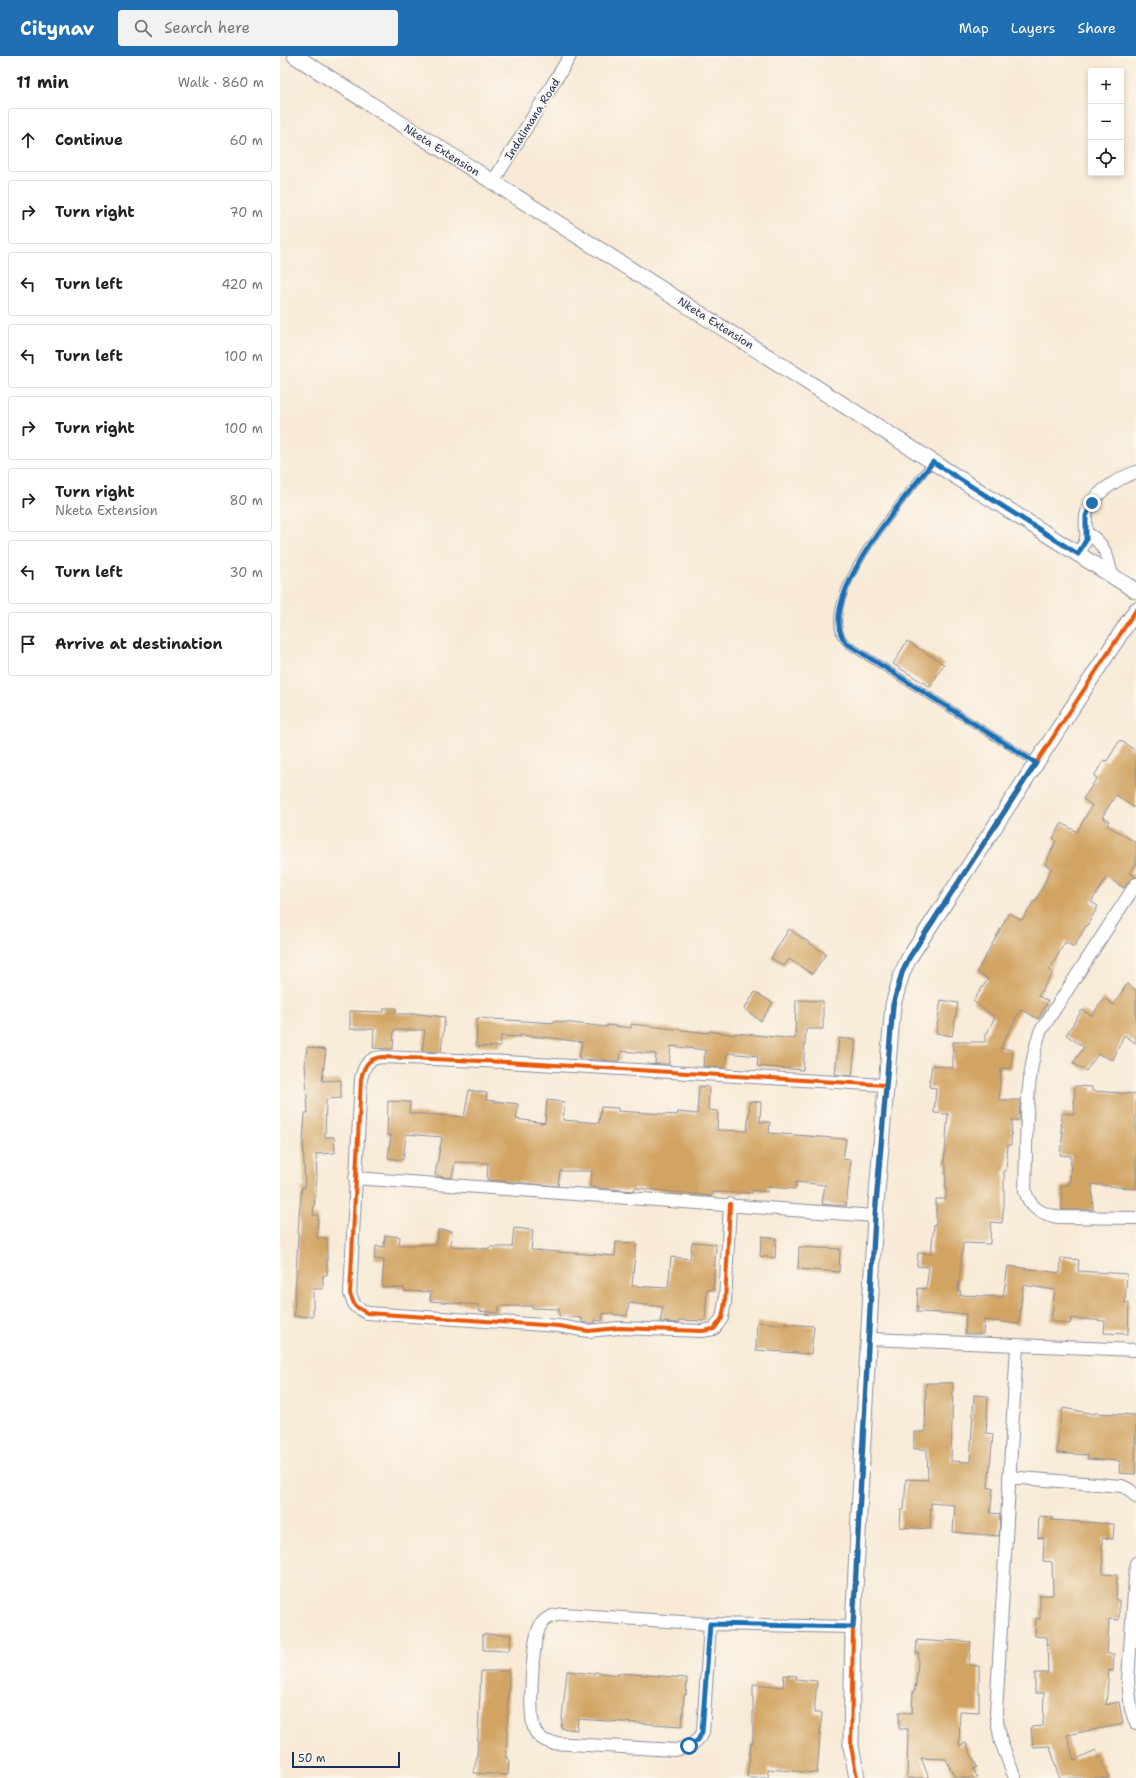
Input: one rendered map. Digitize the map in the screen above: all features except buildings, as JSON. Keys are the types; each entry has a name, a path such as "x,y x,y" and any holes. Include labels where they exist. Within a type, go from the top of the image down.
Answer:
{"street":[{"name":"Nketa Extension","path":"295,56 1136,591"},
{"name":"Indalimana Road","path":"493,182 570,56"},
{"path":"1078,554 1084,545 1088,534 1086,516 1092,503 1102,491 1119,479 1136,472"},
{"path":"1088,534 1103,546 1112,576"},
{"path":"857,1778 851,1746 853,1627 870,1339 875,1216 893,1005 902,973 909,958 1136,610"},
{"path":"1136,884 1040,1032 1033,1053 1027,1120 1025,1190 1028,1200 1034,1209 1050,1215 1136,1218"},
{"path":"730,1204 725,1302 722,1318 716,1328 702,1331 619,1328 588,1331 559,1326 367,1313 360,1310 351,1301 350,1294 360,1079 367,1062 374,1058 506,1062 885,1085"},
{"path":"355,1178 564,1195 730,1204 875,1216"},
{"path":"870,1339 1136,1350"},
{"path":"1015,1778 1001,1742 996,1714 1017,1345"},
{"path":"1009,1477 1122,1486 1130,1490 1136,1497"},
{"path":"1136,1563 1128,1680 1130,1708 1136,1724"},
{"path":"710,1624 702,1732 698,1740 689,1746 675,1750 552,1743 544,1741 535,1731 531,1712 535,1647 540,1626 546,1619 564,1614 710,1624 853,1627"}],"lane":[{"path":"933,462 878,533 849,580 844,590 838,616 840,635 852,647 1036,763"}],"cycle path":[{"path":"857,1778 851,1746 853,1627 875,1216 893,1005 902,973 909,958 1136,610"},
{"path":"730,1204 725,1302 722,1318 714,1329 702,1331 619,1328 588,1331 559,1326 367,1313 355,1306 350,1294 361,1079 365,1067 373,1059 382,1057 506,1062 885,1085"}],"route":[{"path":"689,1746 698,1740 702,1732 710,1624 853,1627 870,1339 875,1216 893,1005 897,987 909,958 1036,763 846,643 838,630 838,616 844,590 875,537 933,462 1078,554 1084,545 1088,534 1086,516 1092,503"}]}
